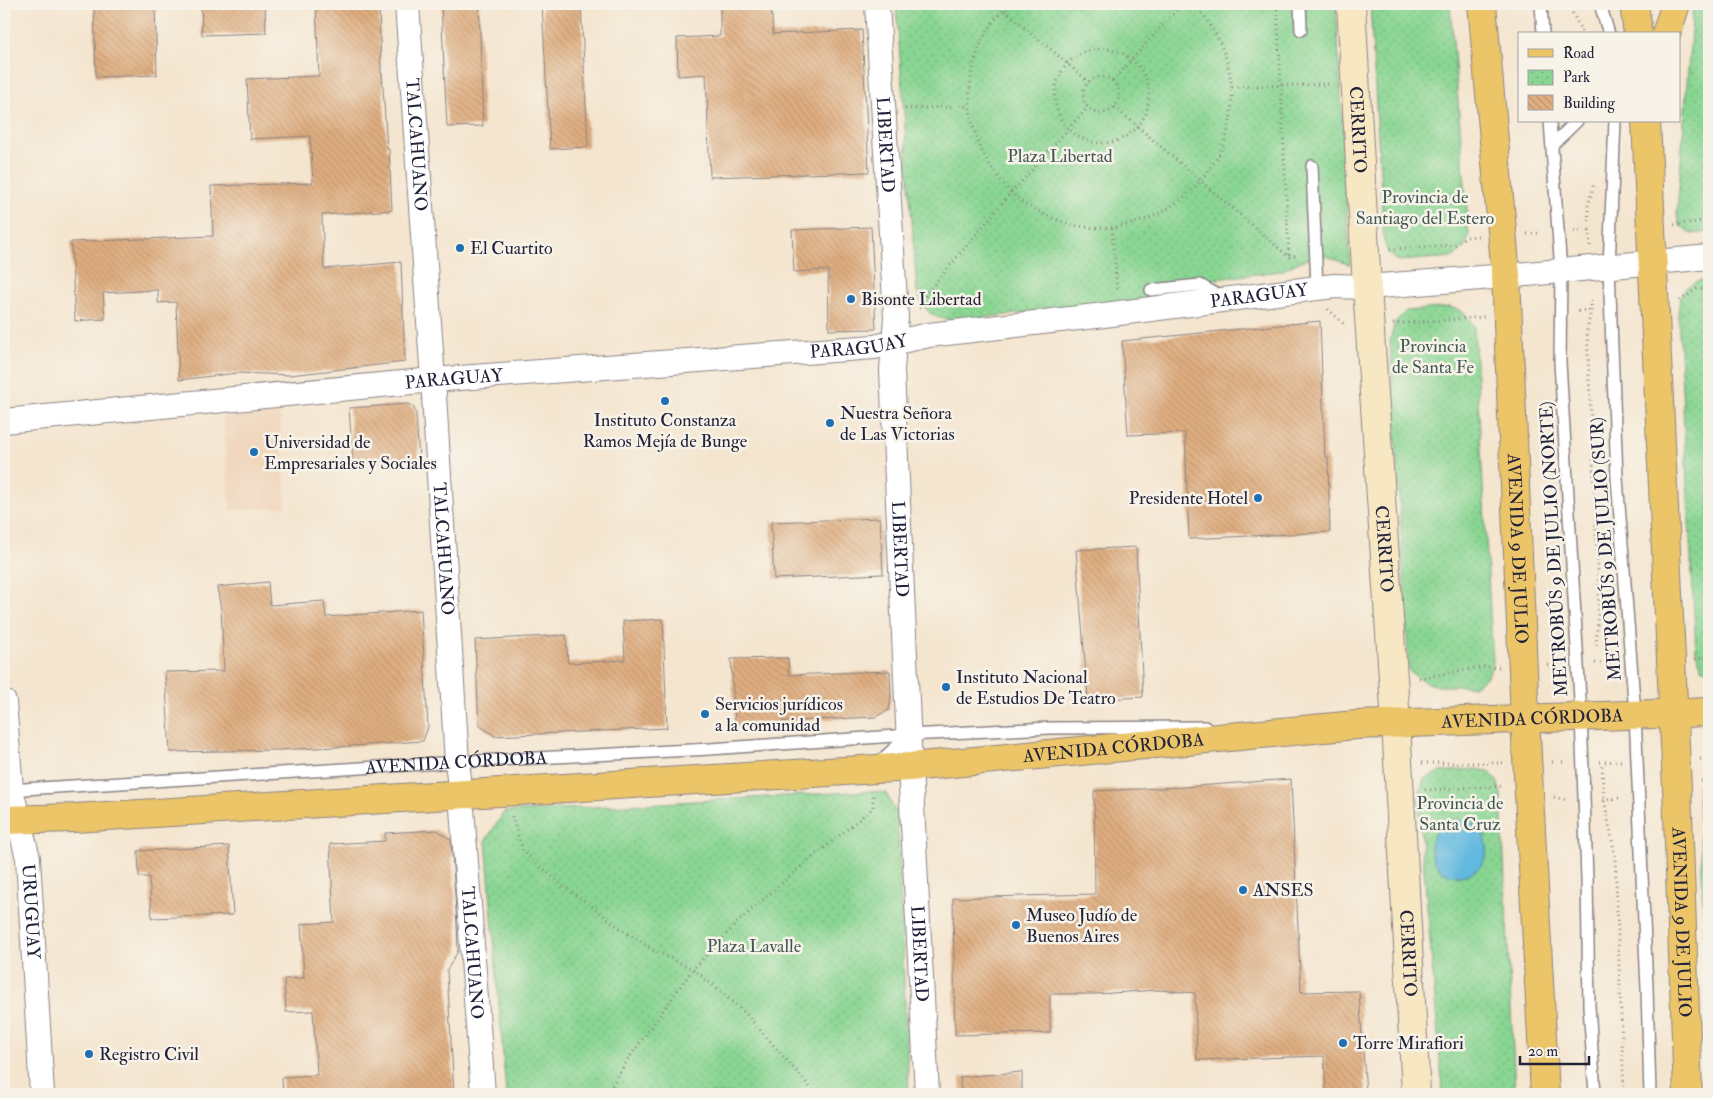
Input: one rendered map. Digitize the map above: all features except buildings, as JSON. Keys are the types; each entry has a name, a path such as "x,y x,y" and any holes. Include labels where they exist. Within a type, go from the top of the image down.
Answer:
{"main road":[{"name":"AVENIDA 9 DE JULIO","path":"1482,4 1504,235 1544,1094"},
{"path":"1634,4 1638,32"},
{"path":"1667,32 1676,4"},
{"name":"AVENIDA 9 DE JULIO","path":"1646,122 1671,660 1688,1094"},
{"name":"AVENIDA CÓRDOBA","path":"11,820 910,768 1356,725 1709,712"}],"street":[{"name":"TALCAHUANO","path":"407,4 457,762 483,1094"},
{"name":"LIBERTAD","path":"877,4 896,317 892,370 927,1094"},
{"name":"CERRITO","path":"1351,4 1367,287 1396,723 1416,1094"},
{"name":"PARAGUAY","path":"4,421 433,380 874,347 929,335 1316,288 1335,286 1367,287 1709,257"},
{"name":"URUGUAY","path":"4,702 11,820 28,858 42,1094"}],"lane":[{"path":"1300,4 1301,30"},
{"path":"1541,4 1543,32"},
{"path":"1600,4 1608,32"},
{"name":"METROBÚS 9 DE JULIO (NORTE)","path":"1550,122 1561,271 1560,362 1581,716 1587,878 1589,1006 1596,1094"},
{"path":"1552,146 1576,122"},
{"name":"METROBÚS 9 DE JULIO (SUR)","path":"1615,122 1611,229 1600,268 1635,714 1650,1094"},
{"path":"1312,166 1316,288"},
{"path":"1152,290 1200,285 1225,299"},
{"name":"AVENIDA CÓRDOBA","path":"8,790 1050,728 1356,725"},
{"path":"872,769 909,735"}],"path":[{"path":"997,4 1089,82"},
{"path":"1010,4 1003,9 986,34 973,64 970,106 974,131 987,163 1011,193 1030,208 1056,220 1084,227 1112,228 1147,220 1178,203 1201,182 1221,151 1231,120 1232,87 1228,61 1218,36 1202,13 1193,4"},
{"path":"1112,81 1182,4"},
{"path":"1278,4 1289,257"},
{"path":"1568,4 1582,32"},
{"path":"1099,49 1120,52 1132,59 1141,68 1147,79 1150,91 1149,104 1145,116 1138,127 1129,135 1117,140 1104,142 1080,137 1069,129 1061,118 1056,104 1059,76 1067,64 1078,55 1099,49"},
{"path":"1096,78 1112,81 1119,90 1115,108 1098,113 1088,107 1083,95 1084,89 1089,82 1096,78"},
{"path":"1232,87 1356,82"},
{"path":"882,111 970,106"},
{"path":"896,317 922,307 926,294 1011,193 1088,107"},
{"path":"1115,108 1289,257 1316,253"},
{"path":"1594,180 1588,206 1589,230 1600,268 1587,331 1599,597 1596,653"},
{"path":"1650,226 1685,224 1709,220"},
{"path":"1112,228 1119,313"},
{"path":"1365,250 1455,244 1466,237 1611,229"},
{"path":"1671,660 1709,658"},
{"path":"1393,678 1423,678 1483,667 1631,661"},
{"path":"1595,663 1596,671"},
{"path":"1602,752 1604,799 1615,855 1624,1094"},
{"path":"607,1094 626,1062 693,969 739,922 797,870 873,808 872,769"},
{"path":"504,791 523,851 564,887 590,904 614,924 653,950 693,969 746,1014 816,1094"}],"shaded area":[{"name":"Universidad de Empresariales y Sociales","path":"280,413 286,507 230,511 223,417"}],"green space":[{"name":"Plaza Libertad","path":"896,4 1336,4 1350,265 1326,256 1303,260 1281,271 1148,287 1148,299 962,320 939,318 933,315 928,312 920,300 917,291"},
{"name":"Provincia de Santiago del Estero","path":"1370,4 1450,4 1469,235 1466,245 1454,257 1398,261 1388,253 1384,241"},
{"path":"1693,4 1709,4 1709,232 1692,234 1679,225 1677,214"},
{"path":"1701,280 1709,280 1709,671 1702,668 1696,652 1678,313 1681,296 1685,289 1689,285"},
{"name":"Provincia de Santa Fe","path":"1450,307 1464,312 1474,326 1493,663 1488,676 1473,686 1437,686 1423,681 1409,671 1390,340 1395,322 1406,311"},
{"name":"Provincia de Santa Cruz","path":"1475,769 1489,771 1497,781 1501,794 1515,1094 1443,1094 1418,799 1424,779 1439,772"},
{"path":"1709,769 1709,1041 1698,787"},
{"name":"Plaza Lavalle","path":"870,791 886,793 897,815 909,1094 506,1094 486,840 504,812"}],"water":[{"path":"1453,820 1465,820 1475,824 1483,832 1487,848 1483,864 1475,872 1465,876 1453,876 1443,872 1435,864 1431,854 1431,842 1435,832 1443,824"}],"place":[{"name":"El Cuartito","path":"460,248"},
{"name":"Bisonte Libertad","path":"851,299"},
{"name":"Instituto Constanza Ramos Mejía de Bunge","path":"665,401"},
{"name":"Nuestra Señora de Las Victorias","path":"830,423"},
{"name":"Universidad de Empresariales y Sociales","path":"254,452"},
{"name":"Presidente Hotel","path":"1258,498"},
{"name":"Instituto Nacional de Estudios De Teatro","path":"946,687"},
{"name":"Servicios jurídicos a la comunidad","path":"705,714"},
{"name":"ANSES","path":"1243,890"},
{"name":"Museo Judío de Buenos Aires","path":"1016,925"},
{"name":"Torre Mirafiori","path":"1343,1043"},
{"name":"Registro Civil","path":"89,1054"}]}
